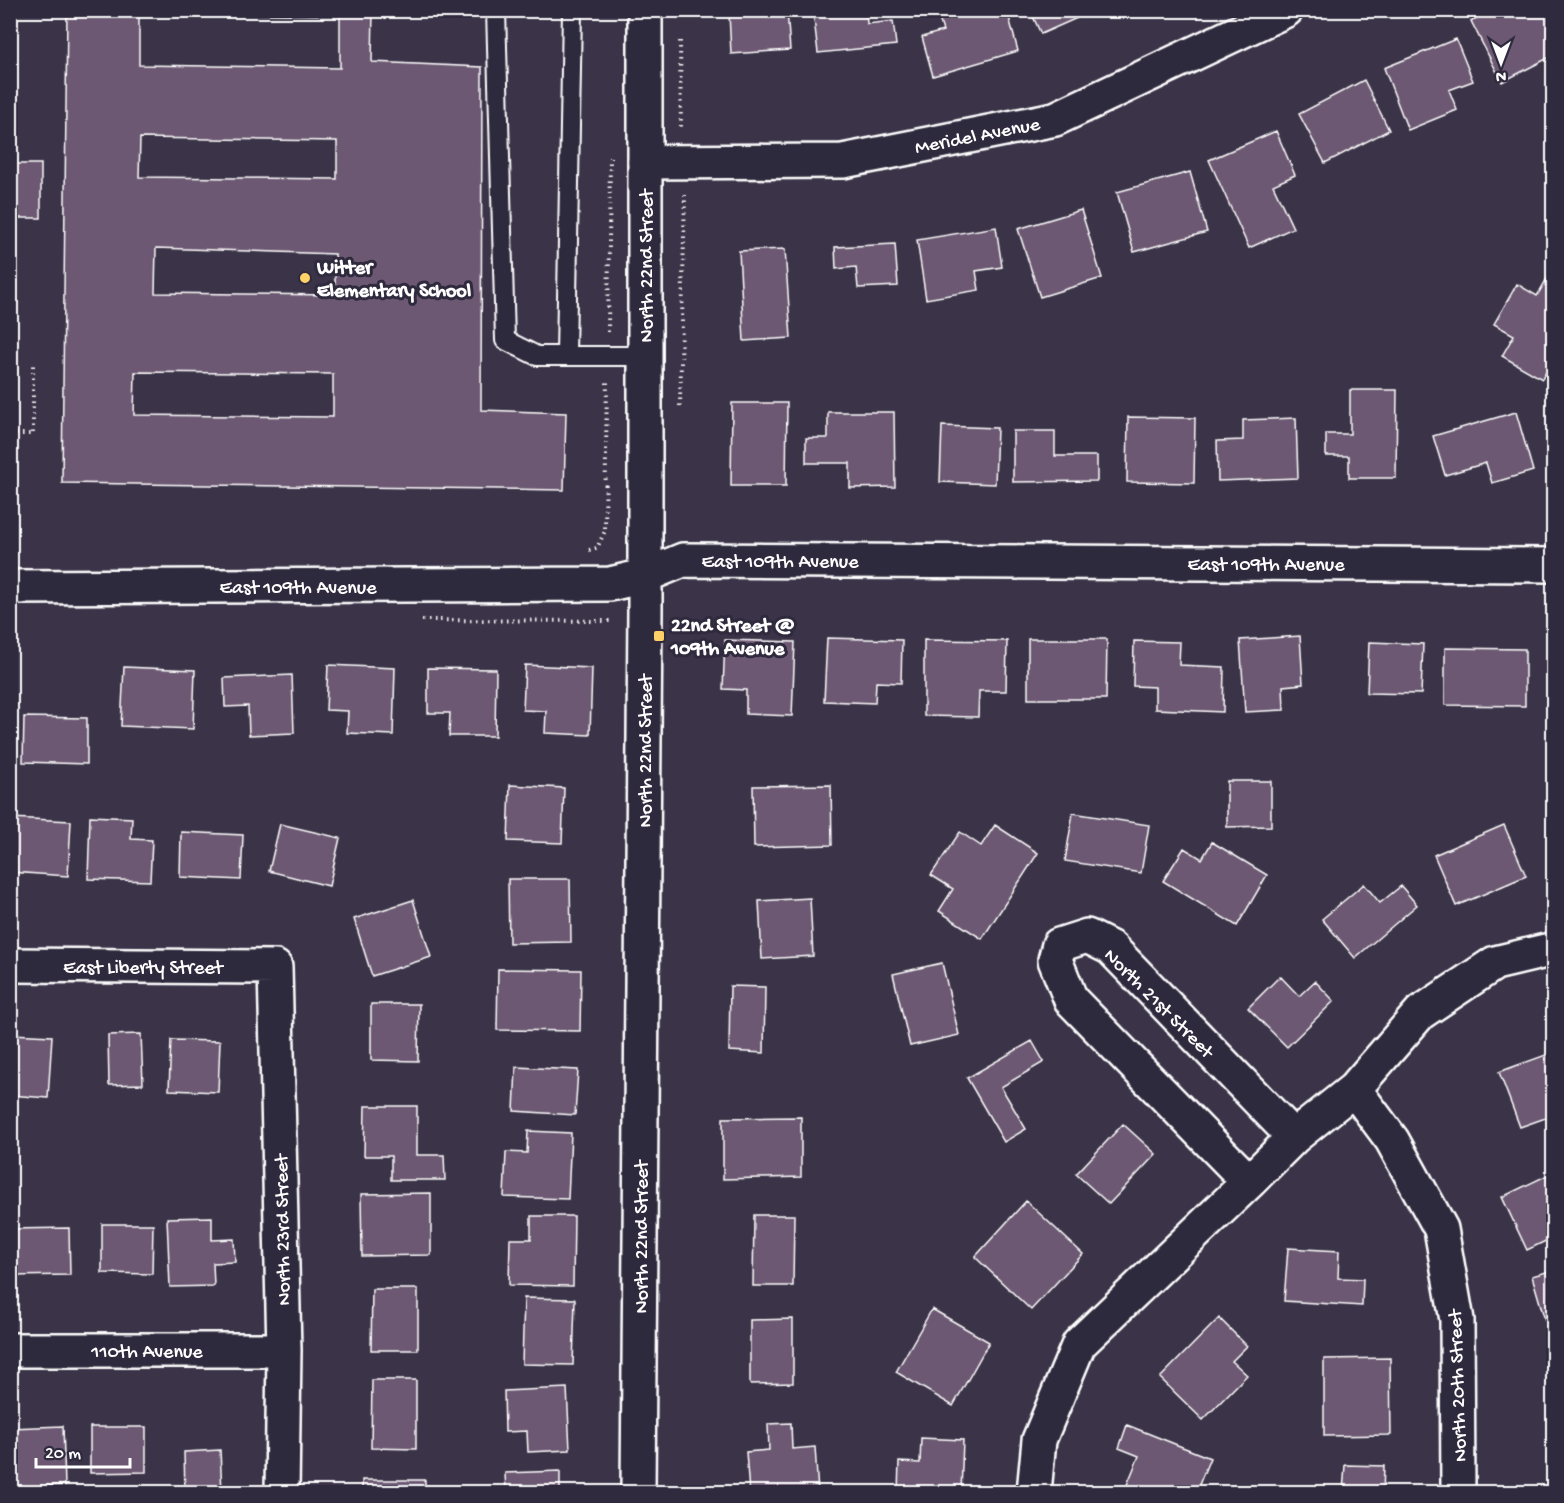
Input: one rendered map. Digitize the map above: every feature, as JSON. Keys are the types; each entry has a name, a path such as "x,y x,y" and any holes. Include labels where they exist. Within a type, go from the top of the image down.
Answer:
{"street":[{"name":"North 22nd Street","path":"638,1492 645,622 645,10"},
{"name":"Meridel Avenue","path":"645,162 843,161 1055,119 1286,10"},
{"name":"East 109th Avenue","path":"10,587 610,584 644,576 683,560 1554,565"},
{"name":"North 21st Street","path":"1249,1182 1071,1000 1055,960 1059,945 1087,936 1111,948 1294,1137"},
{"path":"1034,1492 1039,1440 1079,1344 1294,1137 1354,1089 1420,1012 1495,963 1554,949"},
{"name":"East Liberty Street","path":"10,965 275,967"},
{"name":"North 23rd Street","path":"275,967 284,1350 282,1492"},
{"name":"North 20th Street","path":"1354,1089 1392,1140 1441,1229 1457,1320 1458,1492"},
{"name":"110th Avenue","path":"10,1350 284,1350"}],"lane":[{"path":"496,10 505,340 537,356 644,356"},
{"path":"567,356 572,10"}],"path":[{"path":"680,33 681,134"},
{"path":"605,531 610,153"},
{"path":"680,414 686,194"},
{"path":"10,434 33,434 33,363"},
{"path":"420,620 610,621 610,633"}],"building":[{"path":"67,10 373,10 372,62 482,67 481,410 566,413 564,490 62,483","holes":["139,12 340,15 340,68 139,65","140,138 337,141 337,179 139,177","156,248 335,254 335,295 155,293","135,372 333,374 333,417 134,415"]},
{"path":"787,10 790,50 731,54 729,13"},
{"path":"813,10 866,10 867,24 893,21 896,45 818,53"},
{"path":"942,10 1007,10 1018,51 933,76 922,37 943,31 937,12"},
{"path":"1030,10 1095,10 1041,34"},
{"path":"1491,10 1550,10 1554,17 1554,55 1502,82 1471,21"},
{"path":"1456,39 1473,81 1449,90 1457,110 1408,130 1384,68"},
{"path":"1364,80 1389,130 1325,163 1299,114"},
{"path":"1276,131 1295,175 1273,185 1293,228 1249,248 1209,160"},
{"path":"10,164 41,164 41,218 10,218"},
{"path":"1190,172 1207,232 1134,252 1117,192"},
{"path":"1081,210 1102,278 1040,297 1018,229"},
{"path":"996,227 1002,267 976,271 979,290 926,299 917,240"},
{"path":"895,244 898,286 858,288 856,267 836,269 835,247"},
{"path":"785,249 791,338 744,341 739,251"},
{"path":"1549,275 1554,278 1554,359 1542,379 1502,356 1514,335 1494,324 1517,284 1537,296"},
{"path":"1350,390 1397,390 1396,478 1349,478 1349,456 1326,456 1326,434 1350,434"},
{"path":"732,403 787,403 786,486 731,486"},
{"path":"828,412 894,412 895,487 850,488 850,463 806,463 806,438 828,438"},
{"path":"1516,412 1533,471 1492,483 1486,463 1445,475 1433,436"},
{"path":"1128,417 1195,418 1194,483 1127,482"},
{"path":"1296,418 1298,478 1218,481 1217,441 1243,440 1243,420"},
{"path":"942,426 997,428 995,484 940,482"},
{"path":"1013,431 1055,431 1055,456 1097,456 1097,481 1013,482"},
{"path":"1300,636 1303,684 1283,686 1284,710 1245,712 1240,640"},
{"path":"827,638 902,640 901,683 876,682 875,703 824,701"},
{"path":"1028,639 1107,639 1106,699 1028,699"},
{"path":"725,640 795,642 792,716 746,714 746,690 723,689"},
{"path":"924,640 1007,641 1006,691 979,691 978,717 924,716"},
{"path":"1134,641 1180,642 1179,665 1224,667 1223,712 1155,709 1155,687 1133,686"},
{"path":"1369,642 1423,644 1421,694 1367,693"},
{"path":"1550,643 1554,644 1554,693 1550,693"},
{"path":"1445,648 1525,649 1525,706 1445,705"},
{"path":"328,665 395,668 393,735 347,733 348,711 326,710"},
{"path":"525,665 592,668 590,735 545,733 546,711 523,710"},
{"path":"124,667 195,670 193,729 121,726"},
{"path":"428,668 496,669 495,736 449,736 450,713 428,713"},
{"path":"292,675 294,733 249,735 248,706 225,707 224,678"},
{"path":"24,717 87,718 87,764 23,762"},
{"path":"1227,781 1271,781 1271,826 1227,827"},
{"path":"510,785 564,788 562,843 508,841"},
{"path":"831,785 832,845 754,847 753,786"},
{"path":"1073,813 1149,825 1141,873 1065,861"},
{"path":"90,816 132,818 131,839 152,840 150,881 88,879"},
{"path":"10,818 71,821 68,876 10,872"},
{"path":"280,824 340,838 329,886 269,871"},
{"path":"995,825 1038,853 982,939 939,911 953,889 931,875 960,832 981,846"},
{"path":"1504,825 1526,876 1456,906 1434,855"},
{"path":"1551,825 1554,825 1554,876 1552,876"},
{"path":"181,832 243,835 241,880 180,877"},
{"path":"1212,842 1267,875 1237,926 1163,881 1184,848 1202,859"},
{"path":"508,879 570,879 571,942 509,943"},
{"path":"1364,884 1380,903 1401,886 1417,905 1355,958 1322,919"},
{"path":"810,898 813,956 762,959 759,901"},
{"path":"413,900 431,957 372,976 354,919"},
{"path":"942,963 959,1035 910,1046 893,974"},
{"path":"498,969 581,970 580,1031 497,1030"},
{"path":"1280,976 1299,996 1315,981 1334,1001 1287,1047 1248,1008"},
{"path":"730,986 765,987 764,1053 729,1051"},
{"path":"371,1004 419,1004 418,1061 371,1060"},
{"path":"10,1034 52,1036 48,1098 10,1095"},
{"path":"141,1034 143,1084 109,1085 108,1035"},
{"path":"171,1040 220,1041 218,1092 169,1090"},
{"path":"1032,1041 1044,1062 1001,1087 1026,1129 1004,1142 967,1078"},
{"path":"1554,1052 1554,1115 1520,1127 1499,1072"},
{"path":"516,1067 578,1070 575,1115 514,1111"},
{"path":"365,1106 417,1106 417,1155 444,1155 445,1180 391,1180 391,1156 364,1156"},
{"path":"801,1117 801,1177 723,1179 723,1118"},
{"path":"1123,1124 1156,1154 1109,1204 1076,1174"},
{"path":"528,1131 571,1133 568,1199 504,1197 506,1152 527,1153"},
{"path":"1554,1172 1554,1237 1527,1250 1502,1197"},
{"path":"431,1193 431,1255 362,1256 361,1194"},
{"path":"1026,1201 1083,1254 1031,1310 975,1257"},
{"path":"754,1215 794,1215 793,1286 753,1286"},
{"path":"531,1216 574,1216 573,1286 509,1285 510,1239 531,1239"},
{"path":"212,1217 212,1240 234,1239 235,1262 213,1263 214,1286 170,1287 167,1218"},
{"path":"102,1224 153,1224 152,1274 102,1273"},
{"path":"69,1228 70,1275 10,1276 10,1229"},
{"path":"1288,1248 1339,1251 1338,1278 1363,1279 1362,1306 1284,1301"},
{"path":"1554,1270 1554,1351 1532,1276"},
{"path":"372,1289 418,1289 418,1350 371,1350"},
{"path":"524,1298 575,1299 573,1365 522,1364"},
{"path":"932,1309 989,1342 953,1406 896,1372"},
{"path":"1219,1318 1247,1346 1232,1361 1247,1375 1203,1420 1160,1378"},
{"path":"793,1319 793,1383 750,1384 750,1320"},
{"path":"1390,1358 1391,1435 1324,1436 1324,1359"},
{"path":"372,1380 416,1380 416,1449 371,1448"},
{"path":"567,1388 570,1450 528,1452 527,1431 505,1432 504,1391"},
{"path":"791,1423 792,1449 815,1447 818,1492 749,1492 746,1452 769,1450 768,1424"},
{"path":"1127,1425 1210,1458 1196,1492 1124,1492 1139,1456 1119,1448"},
{"path":"63,1426 65,1485 10,1487 10,1428"},
{"path":"90,1427 146,1427 146,1472 90,1473"},
{"path":"921,1438 963,1440 961,1492 898,1492 899,1462 920,1463"},
{"path":"220,1450 222,1492 185,1492 184,1452"},
{"path":"1345,1465 1384,1466 1383,1492 1343,1492"},
{"path":"560,1471 560,1491 587,1490 587,1492 506,1492 505,1473"},
{"path":"362,1480 425,1480 425,1492 362,1492"}],"place":[{"name":"Witter Elementary School","path":"305,278"},
{"name":"22nd Street @ 109th Avenue","path":"659,636"}]}
